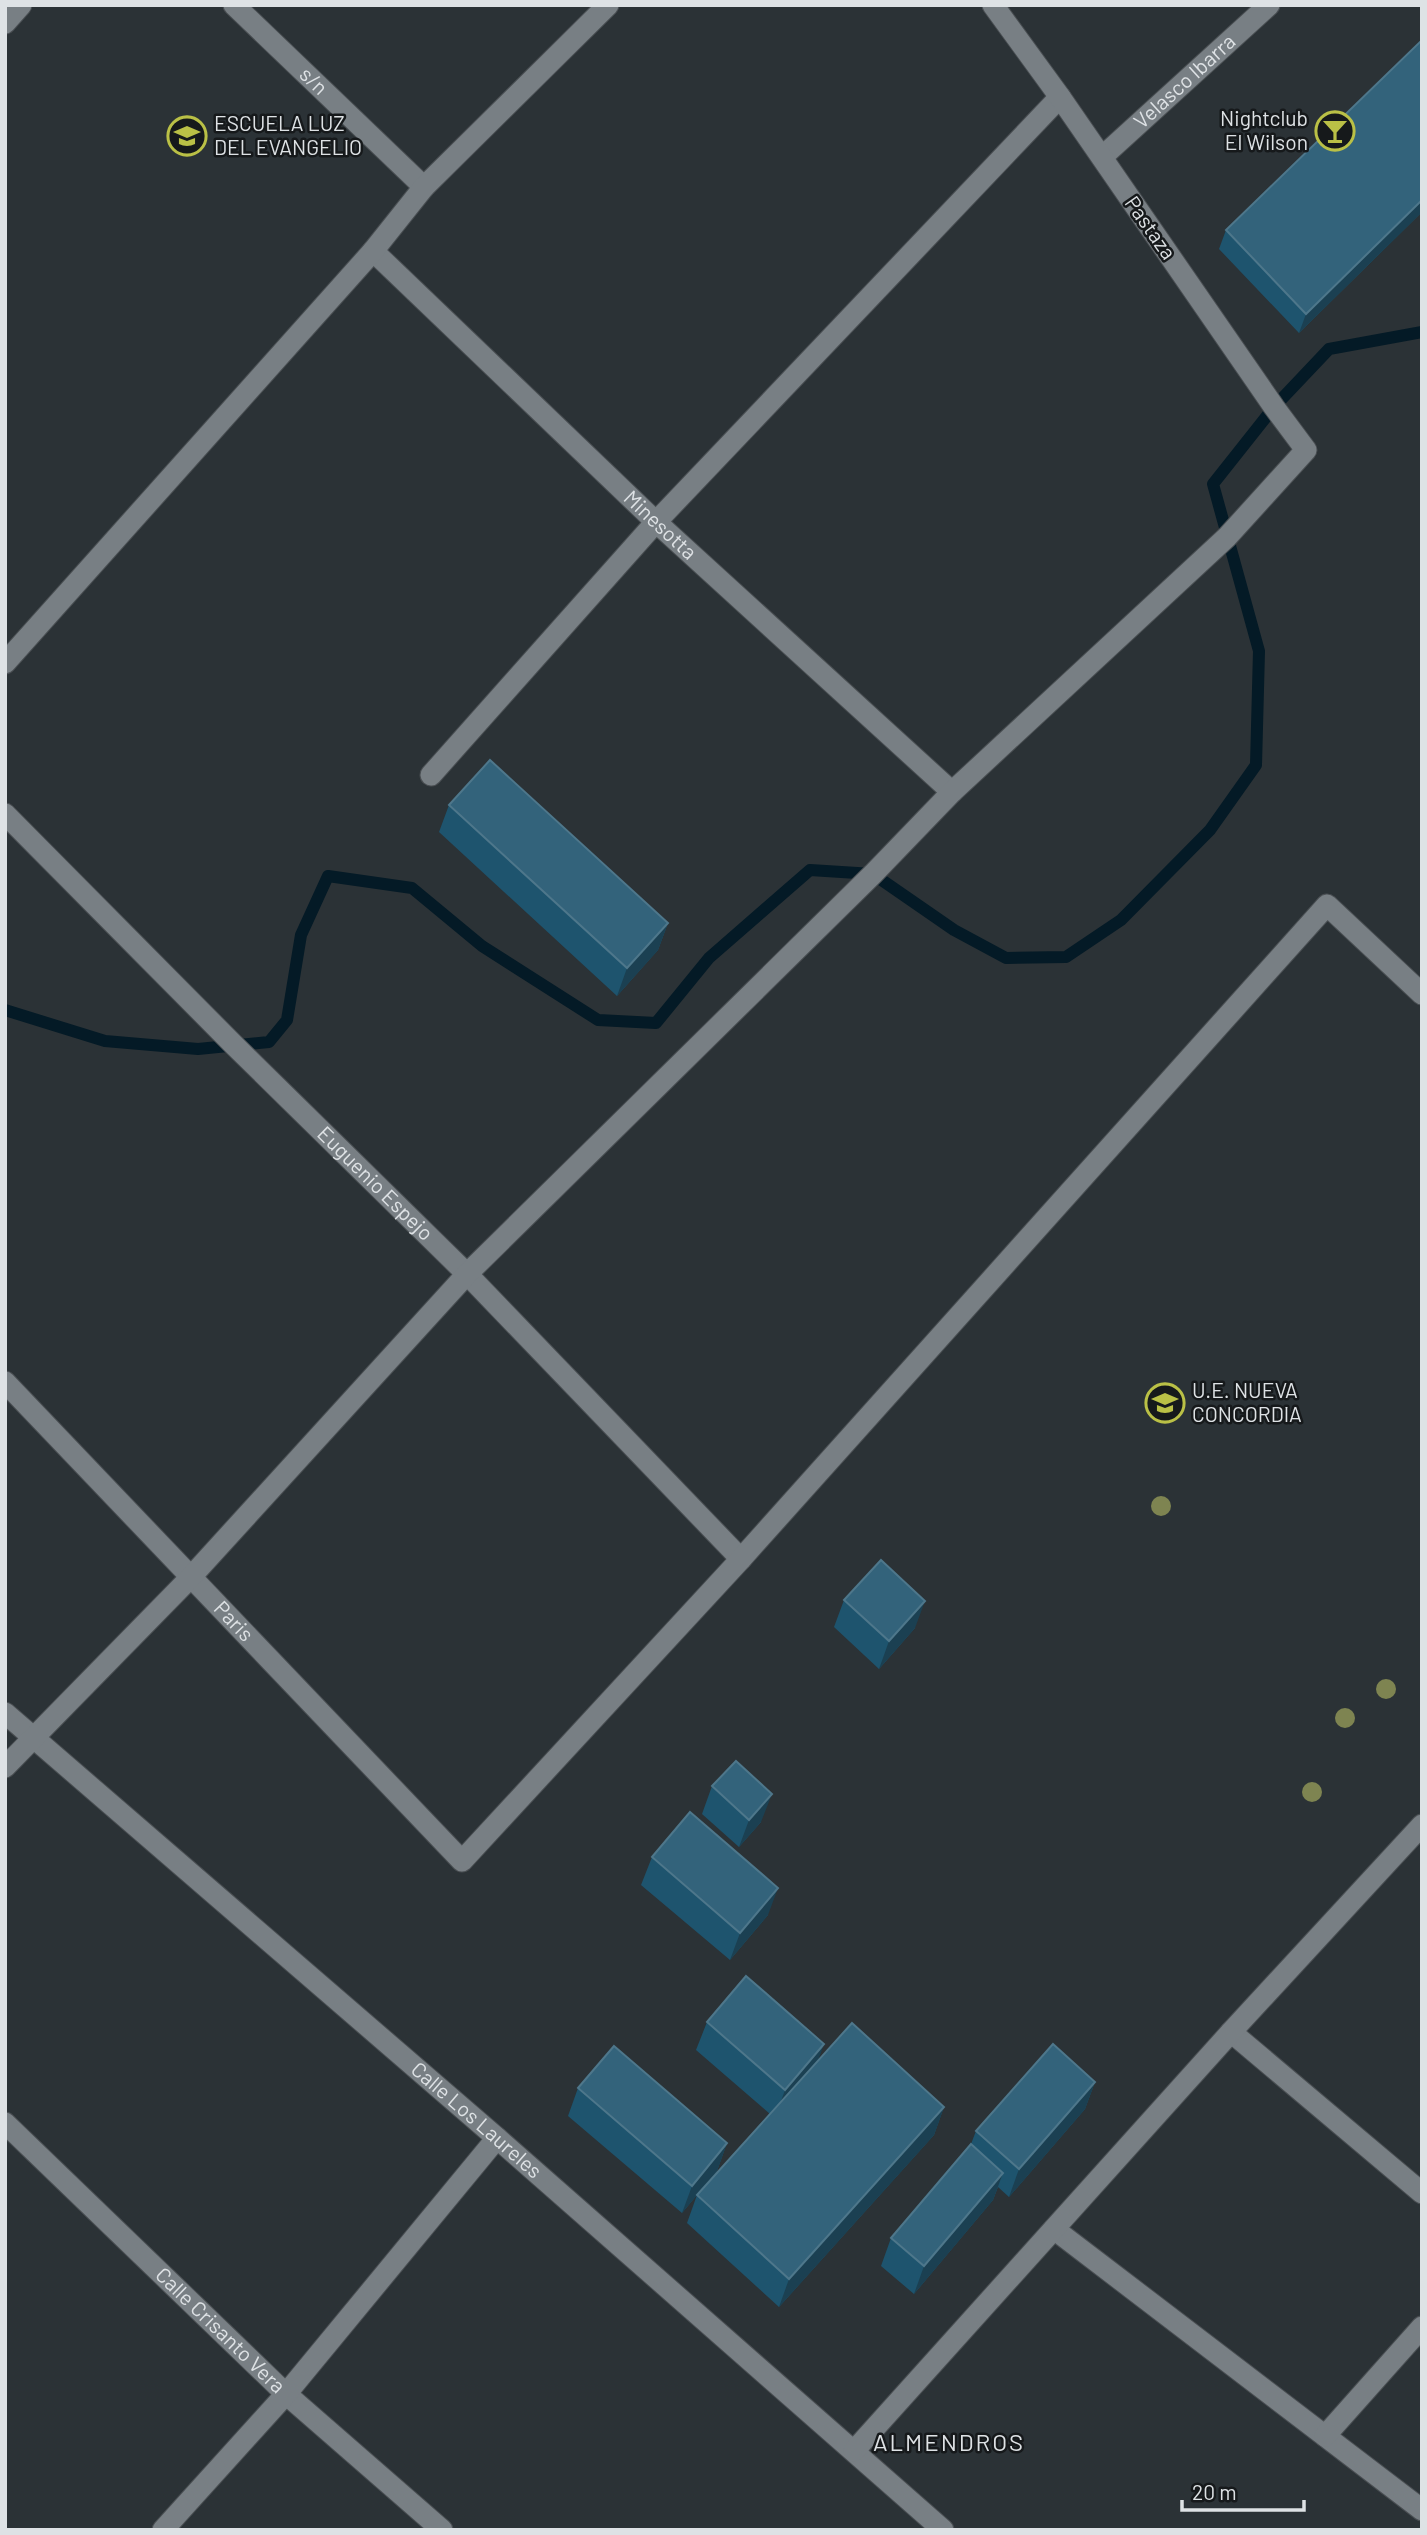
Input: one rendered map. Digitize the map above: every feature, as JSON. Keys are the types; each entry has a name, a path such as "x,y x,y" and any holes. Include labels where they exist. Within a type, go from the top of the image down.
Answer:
{"street":[{"path":"5,23 20,5"},
{"name":"s/n","path":"234,5 424,187"},
{"path":"5,663 373,251 424,187 608,5"},
{"name":"Pastaza","path":"952,792 1227,537 1307,450 1274,407 1060,97 993,5"},
{"name":"Velasco Ibarra","path":"1101,157 1269,5"},
{"path":"431,775 656,522 1060,97"},
{"name":"Minesotta","path":"373,251 656,522 952,792"},
{"path":"5,1766 190,1578 467,1274 873,874 952,792"},
{"name":"Euguenio Espejo","path":"5,814 234,1045 467,1274 741,1559"},
{"path":"741,1559 1327,905 1422,995"},
{"name":"Paris","path":"5,1382 462,1861 741,1559"},
{"name":"Calle Los Laureles","path":"5,1713 497,2138 943,2530"},
{"path":"855,2451 1231,2032 1422,1825"},
{"path":"1231,2032 1422,2193"},
{"name":"Calle Crisanto Vera","path":"5,2123 286,2393 442,2530"},
{"path":"163,2530 286,2393 497,2138"},
{"path":"1054,2229 1422,2510"},
{"path":"1325,2436 1422,2327"}],"building":[{"path":"1422,40 1422,200 1306,314 1226,230"},
{"path":"490,760 668,923 627,968 449,805"},
{"path":"881,1560 925,1601 889,1641 844,1600"},
{"path":"736,1761 772,1794 749,1820 712,1786"},
{"path":"690,1812 778,1888 740,1933 652,1857"},
{"path":"746,1976 824,2044 785,2090 707,2022"},
{"path":"852,2023 944,2107 789,2279 697,2195"},
{"path":"1053,2044 1095,2082 1019,2169 976,2131"},
{"path":"614,2046 727,2143 692,2186 578,2088"},
{"path":"971,2144 1003,2173 924,2266 891,2238"}],"waterway":[{"path":"5,1010 105,1041 198,1049 269,1042 287,1020 301,935 328,876 412,888 482,946 598,1020 656,1023 709,958 810,870 873,874 954,930 1006,958 1066,957 1121,920 1210,830 1256,765 1259,651 1213,484 1274,407 1329,349 1422,332"}],"place":[{"name":"Nightclub El Wilson","path":"1335,131"},
{"name":"ESCUELA LUZ DEL EVANGELIO","path":"187,136"},
{"name":"U.E. NUEVA CONCORDIA","path":"1165,1403"}],"district":[{"name":"ALMENDROS","path":"949,2443"}]}
